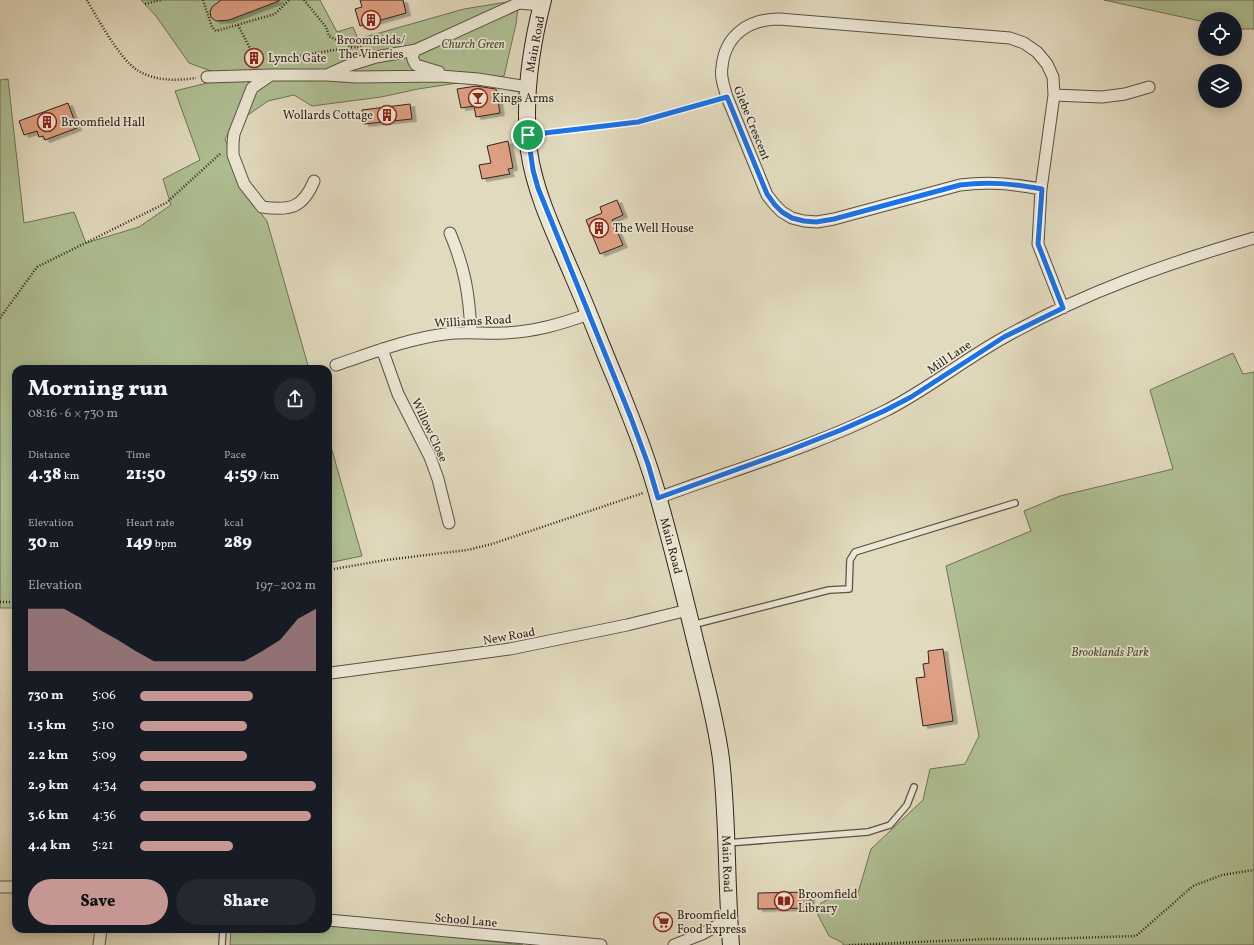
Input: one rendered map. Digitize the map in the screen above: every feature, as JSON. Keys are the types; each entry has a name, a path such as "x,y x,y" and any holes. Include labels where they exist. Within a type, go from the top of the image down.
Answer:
{"main road":[{"name":"Main Road","path":"543,2 531,52 528,87 528,135 533,170 538,188 631,418 648,464 652,495 690,618 717,734 723,784 727,843 731,945"}],"street":[{"path":"327,75 348,66 376,57 416,50 519,3 543,2"},
{"name":"Glebe Crescent","path":"1042,189 979,182 960,185 834,219 816,222 792,218 782,212 767,194 727,97 722,83 722,68 725,53 731,41 741,30 753,23 766,19 1010,38 1024,42 1037,52 1047,64 1053,77 1054,95 1042,189 1038,244 1063,308"},
{"path":"416,50 412,54 412,59 416,65 458,77"},
{"path":"206,77 267,75 327,75 356,77 441,76 528,87"},
{"path":"267,75 252,88 234,134 233,155 244,184 262,207 277,210 296,206 309,193 314,181"},
{"path":"1054,95 1102,97 1125,94 1149,87"},
{"path":"450,233 466,278 471,332"},
{"name":"Mill Lane","path":"652,495 785,452 841,430 911,397 1004,337 1063,308 1147,273 1197,255 1254,238"},
{"name":"Williams Road","path":"336,365 415,339 471,332 502,333 532,331 558,325 589,314"},
{"name":"Willow Close","path":"382,349 398,394 430,457 438,479 449,523"},
{"name":"New Road","path":"332,673 510,649 605,630 690,618"},
{"path":"0,887 12,887"},
{"path":"674,945 702,934 729,919"},
{"name":"School Lane","path":"332,920 601,945"},
{"path":"99,945 100,933"}],"lane":[{"path":"690,618 829,590 849,589 850,560 855,552 1015,503"},
{"path":"727,843 868,832 890,824 907,805 914,787"},
{"path":"222,945 223,933"}],"path":[{"path":"87,0 115,45 126,60 137,70 158,79 182,80 206,77"},
{"path":"145,4 161,0"},
{"path":"203,0 212,27 216,31 275,14 289,0"},
{"path":"304,0 326,27 329,36 354,47"},
{"path":"238,25 257,63 267,75"},
{"path":"257,63 354,47 365,47"},
{"path":"528,135 638,122 727,97"},
{"path":"0,318 37,267 166,203 233,143"},
{"path":"332,569 386,560 467,550 492,544 652,495"},
{"path":"0,602 12,602"},
{"path":"849,945 981,939 1136,936 1193,886 1222,875 1254,870"}],"green space":[{"name":"Church Green","path":"141,0 320,0 337,32 353,27 358,39 464,9 519,0 516,24 504,76 418,89 381,97 312,106 294,95 268,101 232,126 225,139 243,191 267,221 308,365 12,365 12,608 0,608 0,80 8,79 24,223 74,212 86,243 139,227 171,205 163,179 200,160 175,91 215,81 211,71 189,63 156,16"},
{"path":"1104,0 1254,0 1254,29 1242,29 1242,12 1198,12 1198,20"},
{"name":"Brooklands Park","path":"1233,353 1243,374 1254,372 1254,945 843,945 843,943 829,936 817,913 821,903 845,891 858,893 871,849 923,800 930,769 965,764 979,736 946,566 1031,531 1024,511 1060,496 1173,469 1150,390"},
{"path":"332,450 362,556 332,562"},
{"path":"332,923 523,945 230,945 231,933 332,933"}],"building":[{"path":"221,0 279,1 229,20 216,21 211,17 210,12 212,7"},
{"name":"Broomfields/ The Vineries","path":"360,0 403,0 406,13 360,26 355,9 362,7"},
{"name":"Kings Arms","path":"476,86 496,89 500,113 476,117 474,106 461,108 457,89"},
{"name":"Broomfield Hall","path":"68,103 77,128 45,140 43,136 39,137 37,131 24,135 19,121"},
{"name":"Wollards Cottage","path":"410,104 412,119 364,124 362,110"},
{"path":"508,141 513,168 508,169 510,174 482,179 479,165 491,163 487,146"},
{"name":"The Well House","path":"617,200 623,215 612,220 623,245 600,254 586,220 602,213 600,207"},
{"path":"943,649 953,721 923,726 916,678 925,677 923,664 929,663 928,651"},
{"name":"Broomfield Library","path":"810,892 810,908 758,909 758,893"}],"place":[{"name":"Broomfields/ The Vineries","path":"371,20"},
{"name":"Lynch Gate","path":"254,58"},
{"name":"Kings Arms","path":"478,98"},
{"name":"Wollards Cottage","path":"387,115"},
{"name":"Broomfield Hall","path":"47,122"},
{"name":"The Well House","path":"599,228"},
{"name":"Broomfield Library","path":"784,901"},
{"name":"Broomfield Food Express","path":"663,922"}],"route":[{"path":"727,97 767,194 782,212 792,218 816,222 834,219 960,185 979,182 1017,185 1042,189 1038,244 1063,308 1004,337 911,397 884,411 785,452 658,498 648,464 631,418 538,188 533,170 528,135 638,122 727,97"}]}
